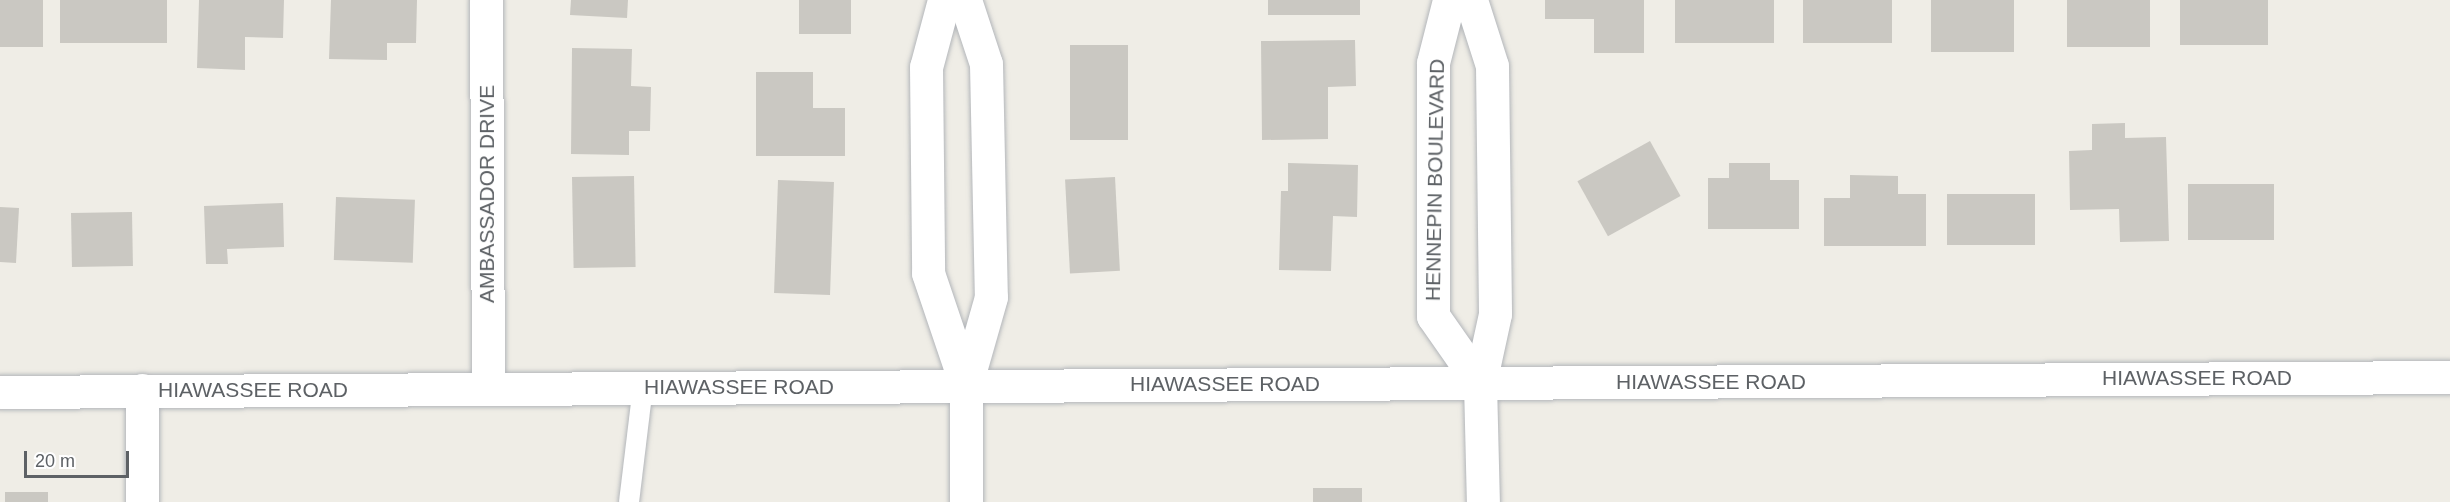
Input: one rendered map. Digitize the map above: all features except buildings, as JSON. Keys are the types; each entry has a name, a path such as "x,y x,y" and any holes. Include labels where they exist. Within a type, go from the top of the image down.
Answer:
{"main road":[{"name":"AMBASSADOR DRIVE","path":"486,0 488,388"},
{"path":"944,0 926,67 928,273 966,385"},
{"path":"965,0 986,64 991,297 966,385 966,502"},
{"name":"HENNEPIN BOULEVARD","path":"1449,0 1433,63 1433,316 1480,383"},
{"path":"1472,0 1492,66 1496,314 1480,383 1483,502"},
{"name":"HIAWASSEE ROAD","path":"0,392 2450,377"},
{"path":"142,390 142,502"}],"lane":[{"path":"628,502 643,387"}]}
